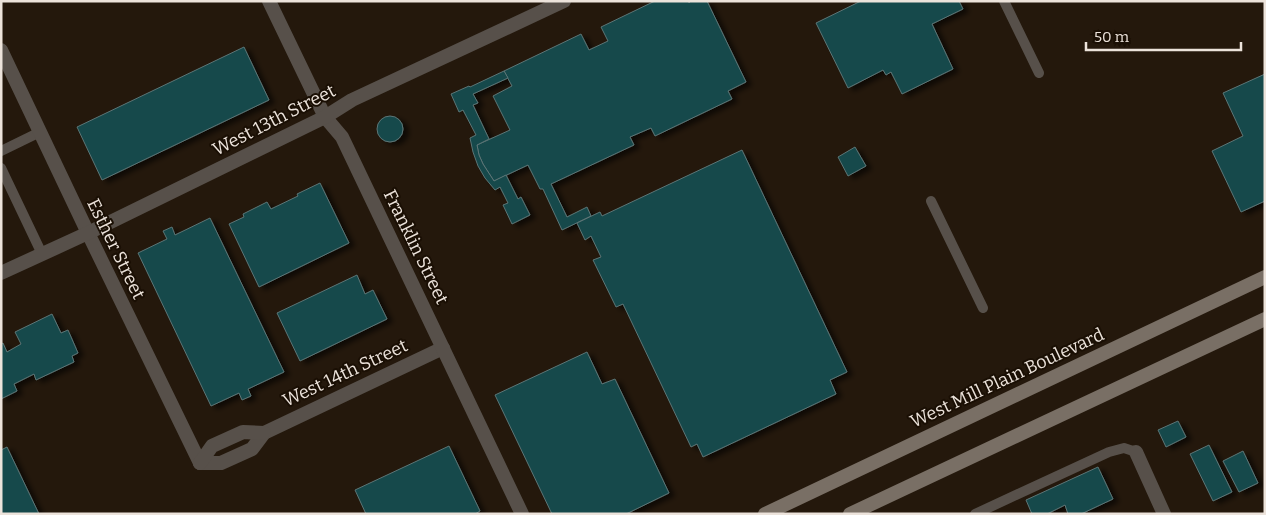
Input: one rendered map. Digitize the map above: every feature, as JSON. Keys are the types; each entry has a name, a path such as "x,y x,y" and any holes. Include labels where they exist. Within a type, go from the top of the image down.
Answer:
{"main road":[{"name":"West Mill Plain Boulevard","path":"765,514 1265,277"},
{"path":"850,514 1265,319"}],"street":[{"name":"Franklin Street","path":"269,1 325,117 342,137 522,514"},
{"name":"West 13th Street","path":"1,273 88,233 325,117 352,100 564,1"},
{"name":"Esther Street","path":"1,50 200,463"},
{"name":"West 14th Street","path":"200,463 212,446 243,432 264,433 443,348"},
{"path":"1136,452 1164,514"}],"lane":[{"path":"1004,1 1038,73"},
{"path":"1,151 40,132"},
{"path":"1,168 42,254"},
{"path":"931,201 983,308"},
{"path":"975,514 1109,452 1124,448 1136,452"}],"building":[{"path":"655,1 688,1 689,3 691,1 707,1 746,82 728,91 732,99 655,136 651,128 630,137 634,145 551,184 567,217 587,207 591,216 562,230 543,189 540,189 528,165 494,181 483,164 477,145 510,130 493,96 512,86 504,71 581,34 589,50 608,41 601,27"},
{"path":"861,1 959,1 963,9 932,24 953,69 902,94 891,72 886,75 883,70 848,88 816,23"},
{"path":"244,47 269,100 102,180 77,127"},
{"path":"504,71 508,78 473,94 478,103 473,105 489,139 477,145 483,164 494,181 506,175 518,199 521,197 530,215 512,224 503,205 508,203 500,187 495,190 478,166 470,138 476,135 463,110 459,112 451,94"},
{"path":"1265,74 1265,201 1241,212 1212,151 1243,136 1223,93"},
{"path":"390,116 399,120 403,129 399,138 390,142 381,138 377,129 381,120"},
{"path":"855,147 866,166 848,176 838,157"},
{"path":"742,150 847,372 830,380 836,394 703,457 697,444 691,447 623,304 616,307 593,260 601,257 591,236 585,240 577,223 600,212 602,216"},
{"path":"320,183 349,243 259,287 229,224 244,217 243,214 267,202 271,209"},
{"path":"210,218 284,372 248,389 251,396 242,400 239,393 211,406 138,253 167,239 163,231 172,227 175,235"},
{"path":"357,275 365,294 373,290 387,319 300,361 277,313"},
{"path":"52,314 61,333 68,330 78,353 72,356 74,362 36,380 34,374 14,384 17,391 1,399 1,344 3,343 7,352 21,344 15,332"},
{"path":"587,352 602,384 615,379 669,493 626,514 552,514 495,395"},
{"path":"1178,421 1186,437 1166,447 1158,430"},
{"path":"1209,445 1232,492 1213,501 1190,454"},
{"path":"449,446 480,511 475,514 366,514 355,490"},
{"path":"7,447 39,514 1,514 1,450"},
{"path":"1243,451 1258,483 1239,492 1223,461"},
{"path":"1098,467 1113,499 1081,514 1068,514 1065,505 1047,514 1032,514 1026,500"}]}
